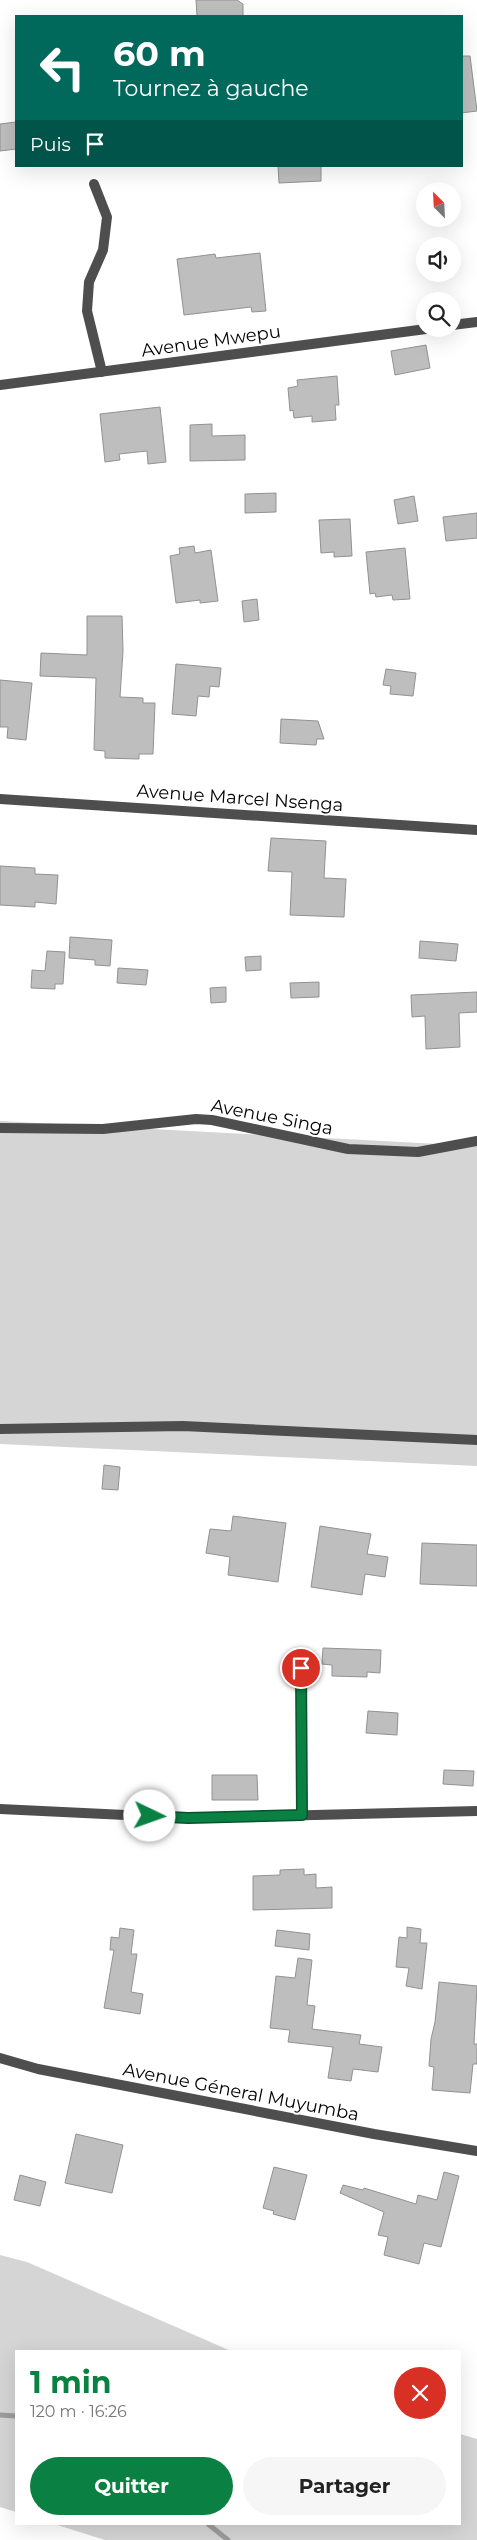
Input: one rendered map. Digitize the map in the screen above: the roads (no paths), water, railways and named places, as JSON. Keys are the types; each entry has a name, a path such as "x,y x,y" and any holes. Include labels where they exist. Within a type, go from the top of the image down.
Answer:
{"street":[{"path":"94,184 107,217 103,250 89,282 87,311 102,372"},
{"path":"461,324 477,322"},
{"name":"Avenue Mwepu","path":"0,385 416,330"},
{"name":"Avenue Marcel Nsenga","path":"0,799 477,830"},
{"name":"Avenue Singa","path":"0,1128 104,1129 196,1119 212,1120 348,1149 418,1152 477,1141"},
{"path":"0,1429 183,1426 477,1440"},
{"path":"301,1668 302,1815"},
{"path":"0,1809 188,1818 477,1811"},
{"name":"Avenue Géneral Muyumba","path":"0,2058 38,2069 364,2132 477,2151"}],"waterway":[{"path":"0,2415 15,2416"},
{"path":"209,2525 228,2540"}]}
